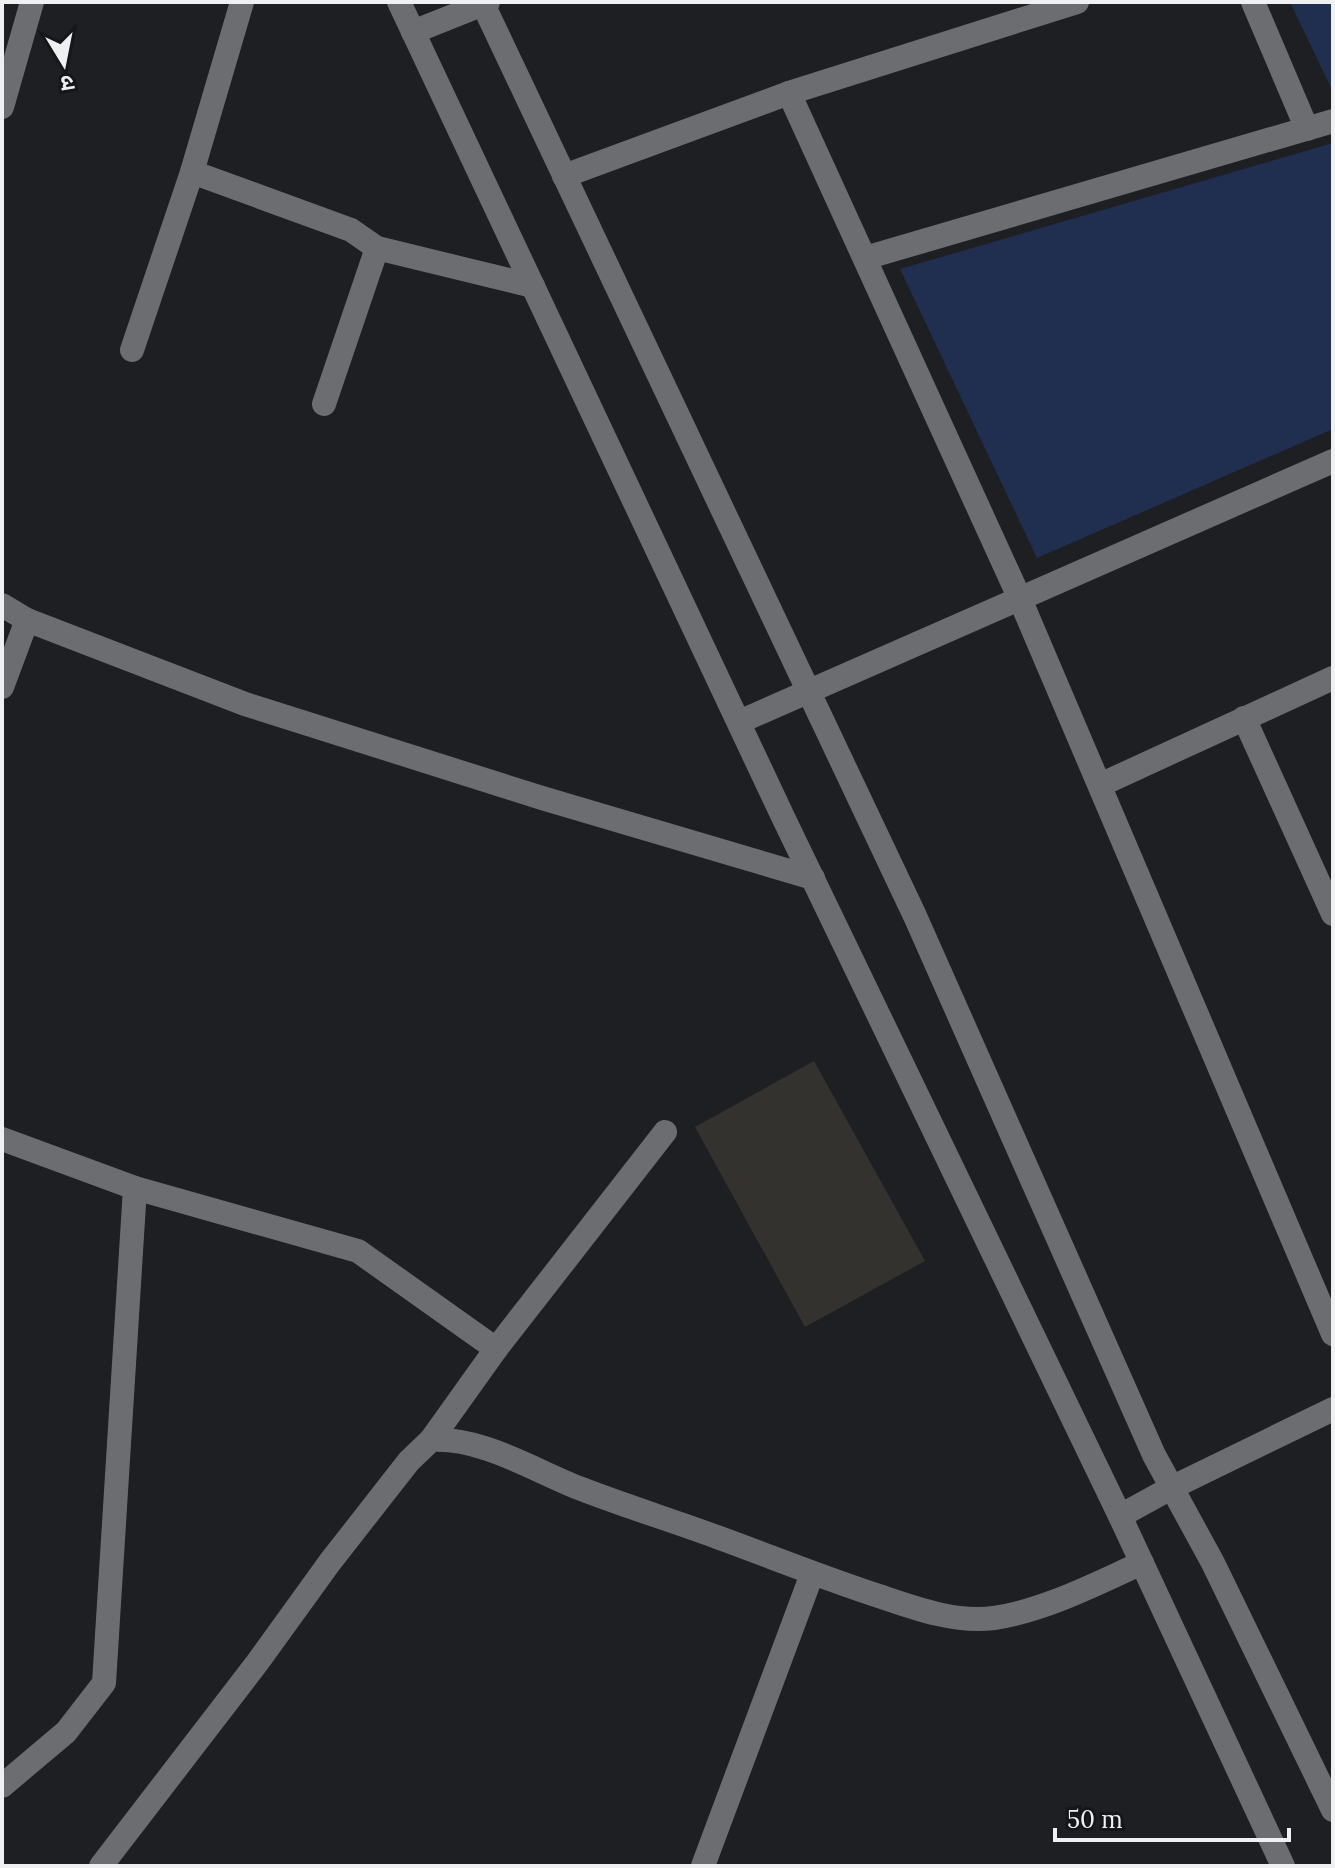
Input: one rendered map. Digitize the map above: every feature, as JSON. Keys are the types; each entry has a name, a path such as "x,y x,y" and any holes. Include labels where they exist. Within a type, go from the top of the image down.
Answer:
{"street":[{"path":"2,107 32,2"},
{"path":"132,350 192,172 242,2"},
{"path":"399,2 813,878 1120,1516 1283,1866"},
{"path":"564,176 789,93 1077,2"},
{"path":"1253,2 1307,129"},
{"path":"413,32 484,3 915,916 1147,1441 1213,1563 1333,1810"},
{"path":"789,93 1020,599 1333,1334"},
{"path":"865,258 1333,121"},
{"path":"192,172 351,230 377,248 533,286"},
{"path":"324,404 377,248"},
{"path":"739,722 1333,461"},
{"path":"2,605 27,620 245,704 557,803 813,878"},
{"path":"2,687 27,620"},
{"path":"1100,785 1333,678"},
{"path":"1244,718 1324,868 1333,914"},
{"path":"101,1866 330,1562 409,1461 431,1440 496,1349 665,1132"},
{"path":"2,1139 135,1188 358,1251 496,1349"},
{"path":"2,1786 66,1732 104,1683 135,1188"},
{"path":"1120,1516 1333,1409"},
{"path":"431,1440 454,1439 614,1502 718,1537 812,1574 916,1608 958,1617 993,1618 1053,1601 1142,1563"},
{"path":"703,1866 812,1574"}],"shaded area":[{"path":"1290,2 1333,2 1333,92"},
{"path":"1333,143 1333,429 1037,558 900,269"}],"building":[{"path":"814,1061 925,1261 805,1327 695,1127"}]}
